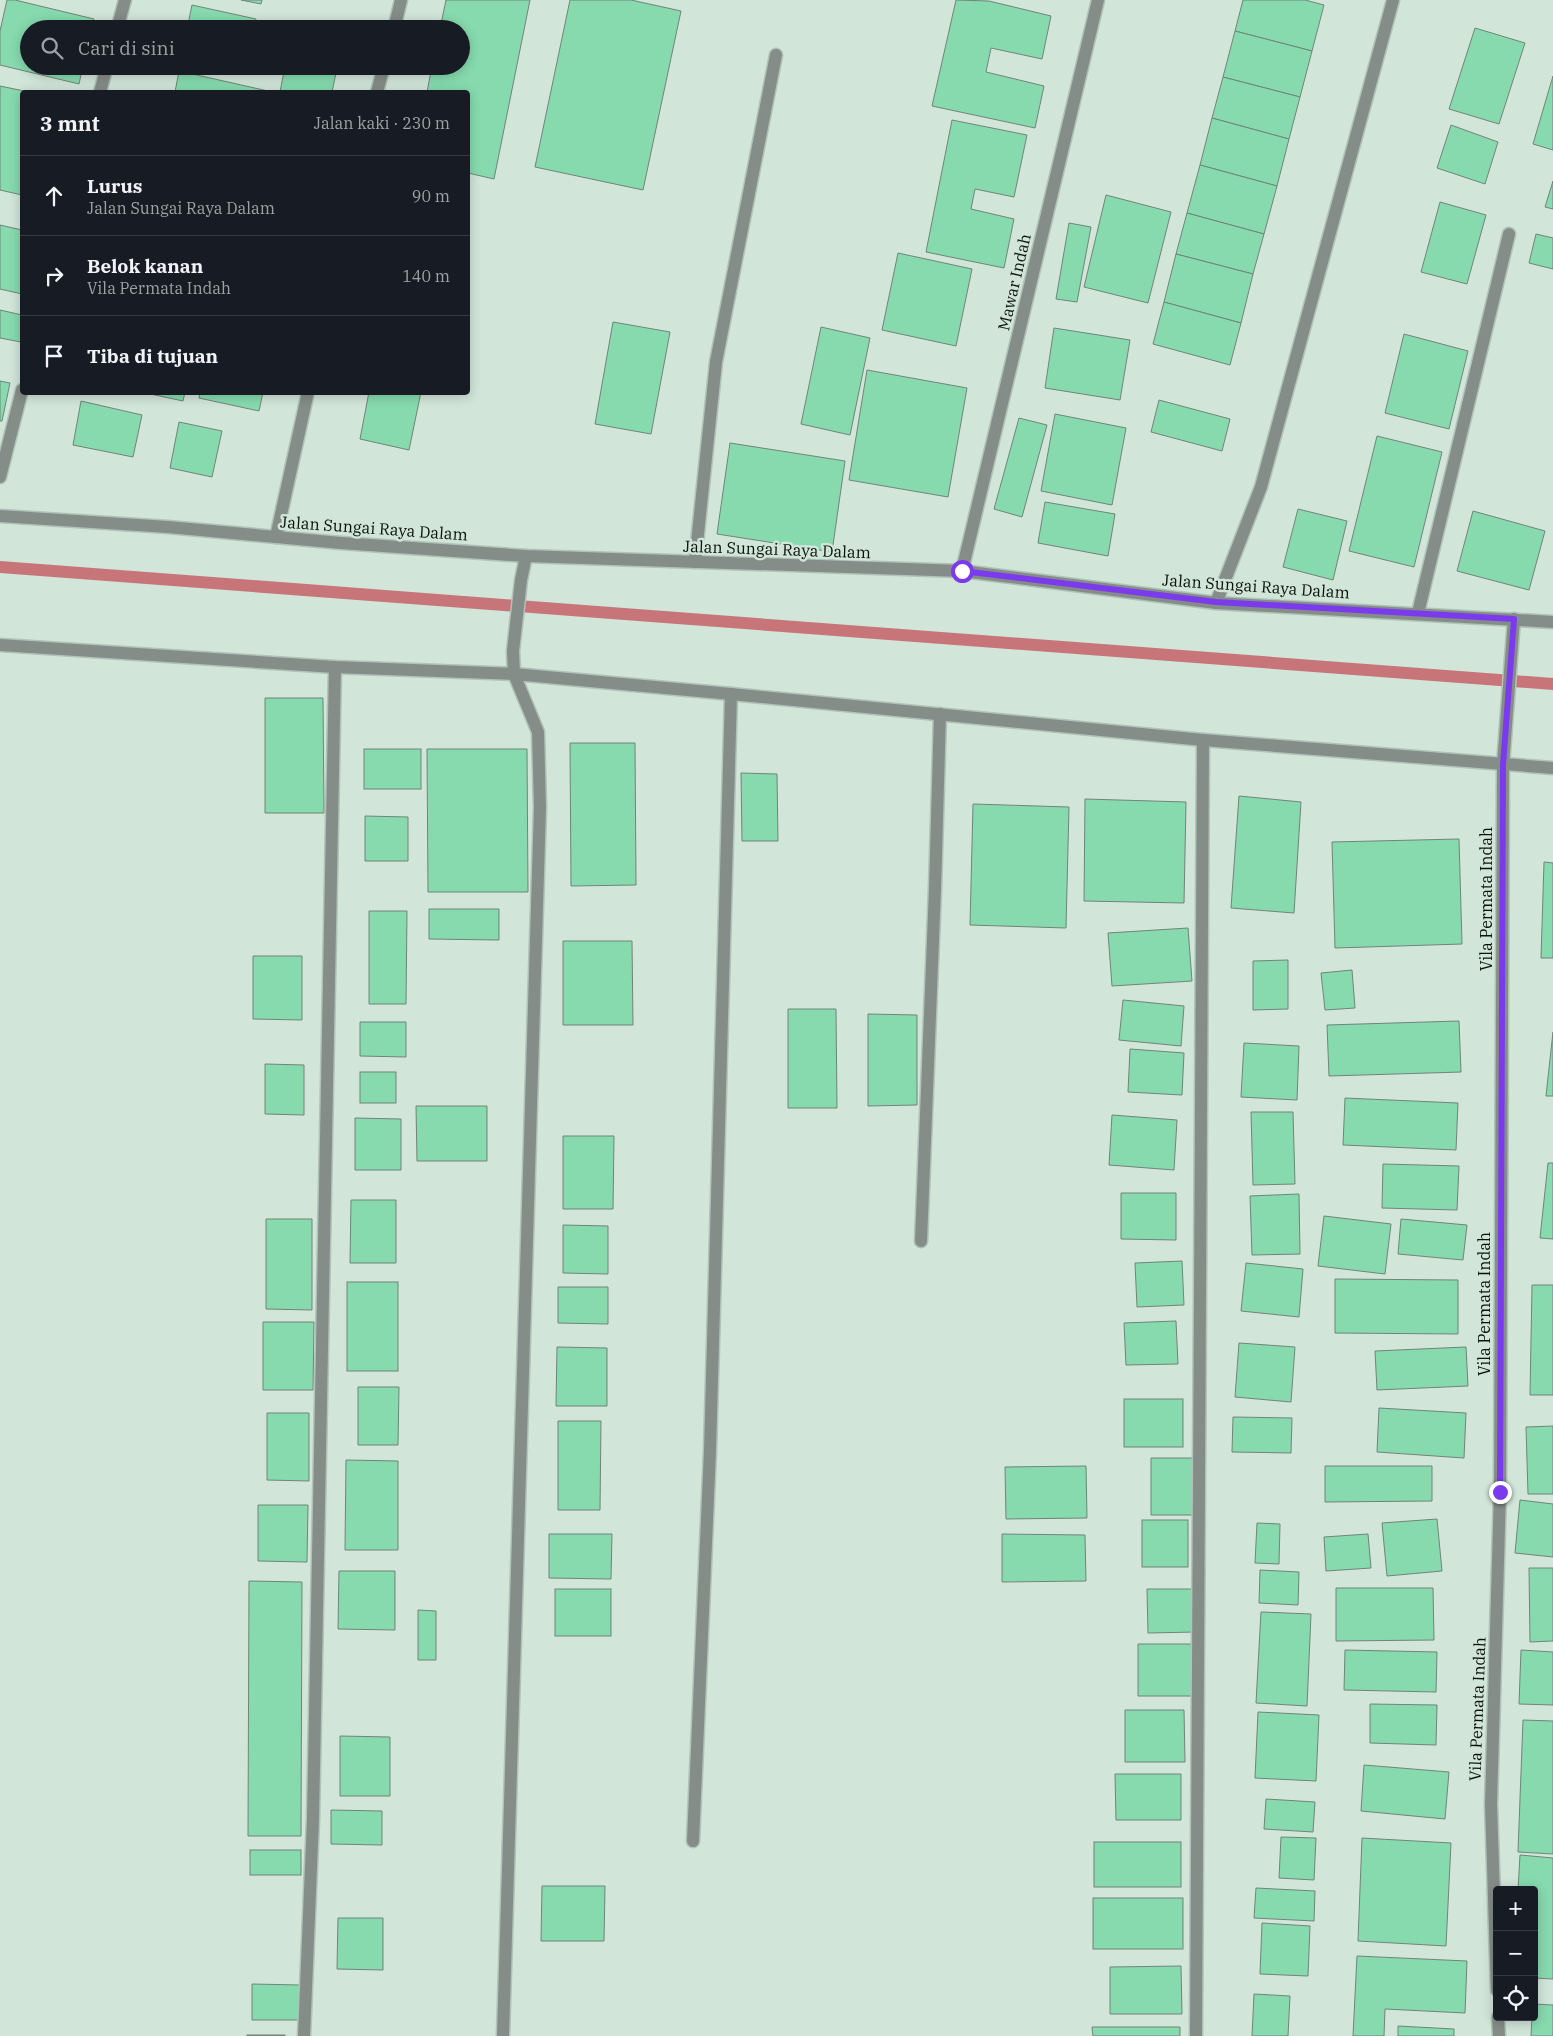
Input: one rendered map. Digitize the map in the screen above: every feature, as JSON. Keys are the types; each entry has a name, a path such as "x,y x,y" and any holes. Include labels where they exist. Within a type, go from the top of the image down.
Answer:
{"street":[{"path":"119,20 125,0"},
{"path":"396,20 401,0"},
{"name":"Mawar Indah","path":"962,571 1098,0"},
{"path":"1216,602 1261,487 1393,0"},
{"path":"695,562 716,362 776,55"},
{"path":"101,90 105,75"},
{"path":"378,90 382,75"},
{"path":"1418,613 1509,234"},
{"path":"0,477 21,395"},
{"path":"276,537 307,395"},
{"name":"Jalan Sungai Raya Dalam","path":"0,516 168,527 526,556 962,571 1216,602 1553,622"},
{"path":"503,2036 540,807 538,732 514,674 513,651 521,580 526,556"},
{"name":"Vila Permata Indah","path":"1497,1976 1491,1804 1500,1482 1503,765 1510,651 1514,619"},
{"path":"0,645 336,667 514,674 1203,740 1553,768"},
{"path":"304,2036 313,1809 336,667"},
{"path":"693,1841 710,1450 731,694"},
{"path":"921,1241 940,714"},
{"path":"1196,2036 1203,740"},
{"path":"1498,2021 1499,2036"}],"building":[{"path":"7,0 15,0 94,19 20,20 20,70 0,65 0,31"},
{"path":"241,0 262,0 261,4"},
{"path":"446,0 530,0 494,179 470,173 470,90 427,90 430,75 470,75 470,20 442,20"},
{"path":"570,0 631,0 681,11 643,190 535,167"},
{"path":"956,0 989,1 1051,16 1042,59 991,48 986,72 1044,86 1035,128 932,106"},
{"path":"1243,0 1305,0 1324,5 1312,51 1235,31"},
{"path":"192,5 256,19 256,20 189,20"},
{"path":"1475,28 1525,43 1499,124 1449,109"},
{"path":"1235,31 1312,51 1300,97 1223,77"},
{"path":"42,75 81,75 79,84"},
{"path":"178,75 197,75 264,90 175,90"},
{"path":"283,75 336,75 332,90 280,90"},
{"path":"1553,76 1553,150 1533,144"},
{"path":"1223,77 1300,97 1289,139 1212,118"},
{"path":"0,86 20,90 20,195 0,190"},
{"path":"1212,118 1289,139 1277,186 1200,165"},
{"path":"952,120 1027,135 1014,197 975,189 971,209 1014,219 1004,268 926,252"},
{"path":"1451,125 1498,142 1485,184 1437,168"},
{"path":"1200,165 1277,186 1264,234 1187,213"},
{"path":"1553,181 1553,209 1545,207"},
{"path":"1106,195 1171,212 1148,303 1084,287"},
{"path":"1440,202 1486,215 1467,284 1421,272"},
{"path":"1187,213 1264,234 1253,274 1176,254"},
{"path":"1069,223 1091,227 1077,302 1056,299"},
{"path":"0,225 20,230 20,294 0,289"},
{"path":"1536,234 1553,238 1553,269 1529,263"},
{"path":"898,253 972,269 956,346 882,330"},
{"path":"1176,254 1253,274 1241,323 1164,302"},
{"path":"1164,302 1241,323 1230,365 1153,344"},
{"path":"0,310 20,315 20,342 0,338"},
{"path":"613,322 670,332 651,434 595,424"},
{"path":"821,327 870,338 850,435 801,424"},
{"path":"1054,328 1130,340 1120,400 1045,388"},
{"path":"1404,334 1468,351 1449,429 1385,413"},
{"path":"867,370 967,388 948,497 849,480"},
{"path":"0,381 10,383 2,421 0,421"},
{"path":"155,395 184,395 183,401"},
{"path":"200,395 262,395 259,411 199,398"},
{"path":"368,395 420,395 409,450 360,439"},
{"path":"1159,400 1230,419 1222,451 1151,432"},
{"path":"81,401 142,415 133,457 73,445"},
{"path":"1055,414 1126,428 1112,505 1041,491"},
{"path":"1019,418 1047,425 1022,517 994,509"},
{"path":"179,422 222,431 212,477 170,468"},
{"path":"1377,436 1442,452 1414,567 1349,551"},
{"path":"730,443 845,461 832,552 717,534"},
{"path":"1045,502 1115,514 1108,556 1038,543"},
{"path":"1298,509 1347,521 1333,580 1283,567"},
{"path":"1473,511 1545,531 1529,590 1457,571"},
{"path":"265,698 323,698 324,813 265,813"},
{"path":"570,743 635,743 636,885 571,886"},
{"path":"364,749 421,749 421,789 364,789"},
{"path":"427,749 527,749 528,892 428,892"},
{"path":"741,773 777,774 778,841 742,841"},
{"path":"1239,796 1301,802 1294,913 1231,908"},
{"path":"1085,799 1186,802 1184,903 1084,901"},
{"path":"973,804 1069,807 1066,928 970,925"},
{"path":"365,816 408,817 408,861 365,861"},
{"path":"1459,839 1462,944 1335,948 1332,842"},
{"path":"1544,862 1553,863 1553,958 1541,958"},
{"path":"429,909 499,909 499,940 429,939"},
{"path":"369,911 407,911 406,1004 369,1004"},
{"path":"1188,928 1192,981 1112,986 1108,933"},
{"path":"563,941 632,941 633,1025 563,1025"},
{"path":"253,956 302,956 302,1020 253,1019"},
{"path":"1288,960 1288,1009 1253,1010 1253,961"},
{"path":"1352,970 1355,1008 1325,1010 1321,973"},
{"path":"1123,1000 1184,1006 1181,1046 1119,1040"},
{"path":"788,1009 836,1009 837,1108 788,1108"},
{"path":"868,1014 917,1015 917,1105 868,1106"},
{"path":"1459,1021 1461,1072 1329,1076 1327,1025"},
{"path":"360,1022 406,1022 406,1057 360,1056"},
{"path":"1553,1032 1553,1096 1546,1096"},
{"path":"1244,1043 1299,1046 1297,1100 1241,1097"},
{"path":"1130,1049 1184,1053 1182,1095 1128,1092"},
{"path":"265,1064 304,1065 304,1115 265,1114"},
{"path":"360,1072 396,1072 396,1103 360,1103"},
{"path":"1345,1098 1458,1103 1456,1150 1343,1145"},
{"path":"416,1106 487,1106 487,1161 417,1161"},
{"path":"1251,1112 1293,1112 1295,1184 1253,1185"},
{"path":"1112,1115 1177,1120 1174,1170 1109,1165"},
{"path":"355,1118 401,1119 401,1170 355,1170"},
{"path":"563,1136 614,1136 613,1209 563,1209"},
{"path":"1548,1163 1553,1163 1553,1239 1540,1238"},
{"path":"1383,1164 1459,1166 1457,1210 1382,1208"},
{"path":"1121,1193 1176,1193 1176,1240 1121,1239"},
{"path":"1299,1194 1300,1254 1252,1255 1250,1196"},
{"path":"351,1200 396,1200 396,1263 350,1263"},
{"path":"1324,1216 1391,1224 1385,1274 1318,1266"},
{"path":"266,1219 312,1219 312,1310 266,1309"},
{"path":"1401,1219 1467,1225 1463,1260 1398,1254"},
{"path":"563,1225 608,1226 608,1274 563,1273"},
{"path":"1182,1261 1184,1305 1137,1307 1135,1263"},
{"path":"1246,1263 1303,1269 1299,1317 1241,1311"},
{"path":"1335,1279 1458,1280 1458,1334 1335,1333"},
{"path":"347,1282 398,1282 398,1371 347,1371"},
{"path":"1532,1285 1553,1285 1553,1395 1530,1395"},
{"path":"558,1287 608,1287 608,1324 558,1323"},
{"path":"1176,1321 1178,1364 1126,1365 1124,1323"},
{"path":"263,1322 314,1322 313,1390 263,1390"},
{"path":"1239,1343 1295,1347 1291,1402 1235,1397"},
{"path":"557,1347 607,1348 607,1406 556,1406"},
{"path":"1466,1347 1468,1386 1377,1390 1375,1351"},
{"path":"358,1387 399,1387 398,1445 358,1445"},
{"path":"1124,1399 1183,1399 1183,1447 1124,1447"},
{"path":"1379,1408 1466,1413 1464,1458 1377,1452"},
{"path":"267,1413 309,1413 309,1481 267,1480"},
{"path":"1233,1417 1292,1418 1291,1453 1232,1452"},
{"path":"558,1421 601,1421 600,1510 558,1510"},
{"path":"1553,1426 1553,1494 1528,1494 1526,1427"},
{"path":"1151,1458 1197,1458 1198,1515 1151,1515"},
{"path":"346,1460 398,1461 398,1550 345,1550"},
{"path":"1086,1466 1087,1518 1006,1519 1005,1467"},
{"path":"1325,1466 1432,1466 1432,1501 1325,1502"},
{"path":"1520,1500 1553,1504 1553,1557 1515,1553"},
{"path":"258,1505 308,1505 307,1562 258,1561"},
{"path":"1437,1519 1442,1571 1387,1576 1382,1523"},
{"path":"1142,1520 1188,1520 1188,1567 1142,1567"},
{"path":"1257,1523 1280,1524 1279,1564 1255,1563"},
{"path":"549,1534 612,1534 611,1579 549,1578"},
{"path":"1002,1534 1085,1535 1086,1581 1002,1582"},
{"path":"1368,1534 1371,1568 1326,1571 1324,1537"},
{"path":"1529,1568 1553,1568 1553,1641 1530,1642"},
{"path":"1260,1570 1299,1572 1298,1605 1259,1603"},
{"path":"339,1571 395,1571 395,1630 338,1629"},
{"path":"249,1581 302,1582 301,1836 248,1836"},
{"path":"1336,1588 1433,1588 1434,1640 1336,1641"},
{"path":"555,1589 611,1589 611,1636 555,1636"},
{"path":"1147,1589 1196,1589 1196,1632 1148,1633"},
{"path":"418,1610 436,1611 436,1660 418,1660"},
{"path":"1261,1612 1311,1614 1307,1706 1256,1703"},
{"path":"1138,1644 1194,1644 1195,1696 1138,1696"},
{"path":"1345,1650 1437,1652 1436,1692 1344,1690"},
{"path":"1521,1650 1553,1652 1553,1705 1519,1704"},
{"path":"1370,1704 1437,1705 1436,1745 1370,1743"},
{"path":"1125,1710 1184,1710 1185,1762 1125,1762"},
{"path":"1258,1712 1319,1715 1316,1781 1255,1778"},
{"path":"1523,1720 1553,1721 1553,1854 1518,1852"},
{"path":"340,1736 390,1737 390,1796 340,1796"},
{"path":"1364,1765 1449,1772 1445,1819 1361,1811"},
{"path":"1115,1774 1181,1774 1181,1820 1116,1820"},
{"path":"1266,1799 1315,1802 1313,1832 1264,1829"},
{"path":"331,1810 382,1811 382,1845 331,1844"},
{"path":"1281,1837 1316,1838 1314,1880 1279,1878"},
{"path":"1362,1838 1451,1843 1446,1946 1358,1941"},
{"path":"1094,1842 1181,1842 1181,1887 1094,1887"},
{"path":"250,1850 301,1850 301,1875 250,1875"},
{"path":"1520,1855 1553,1858 1553,1979 1538,1978 1538,1886 1518,1886"},
{"path":"542,1886 605,1886 604,1941 541,1941"},
{"path":"1256,1888 1315,1891 1314,1921 1254,1918"},
{"path":"1093,1898 1183,1898 1183,1949 1093,1949"},
{"path":"338,1918 383,1918 383,1970 337,1969"},
{"path":"1262,1923 1310,1926 1308,1976 1260,1974"},
{"path":"1357,1956 1467,1961 1465,2013 1385,2009 1384,2036 1353,2036"},
{"path":"1181,1966 1182,2014 1110,2014 1110,1967"},
{"path":"252,1984 300,1985 300,2020 252,2020"},
{"path":"1254,1994 1290,1996 1288,2036 1252,2036"},
{"path":"1538,2004 1553,2005 1553,2036 1531,2036 1532,2021 1538,2021"},
{"path":"1398,2026 1454,2029 1454,2036 1398,2036"},
{"path":"1092,2027 1180,2027 1180,2036 1093,2036"},
{"path":"285,2035 285,2036 247,2036"}],"waterway":[{"path":"0,567 1553,684"}],"route":[{"path":"962,571 1216,602 1514,619 1510,651 1503,765 1500,1492"}]}
